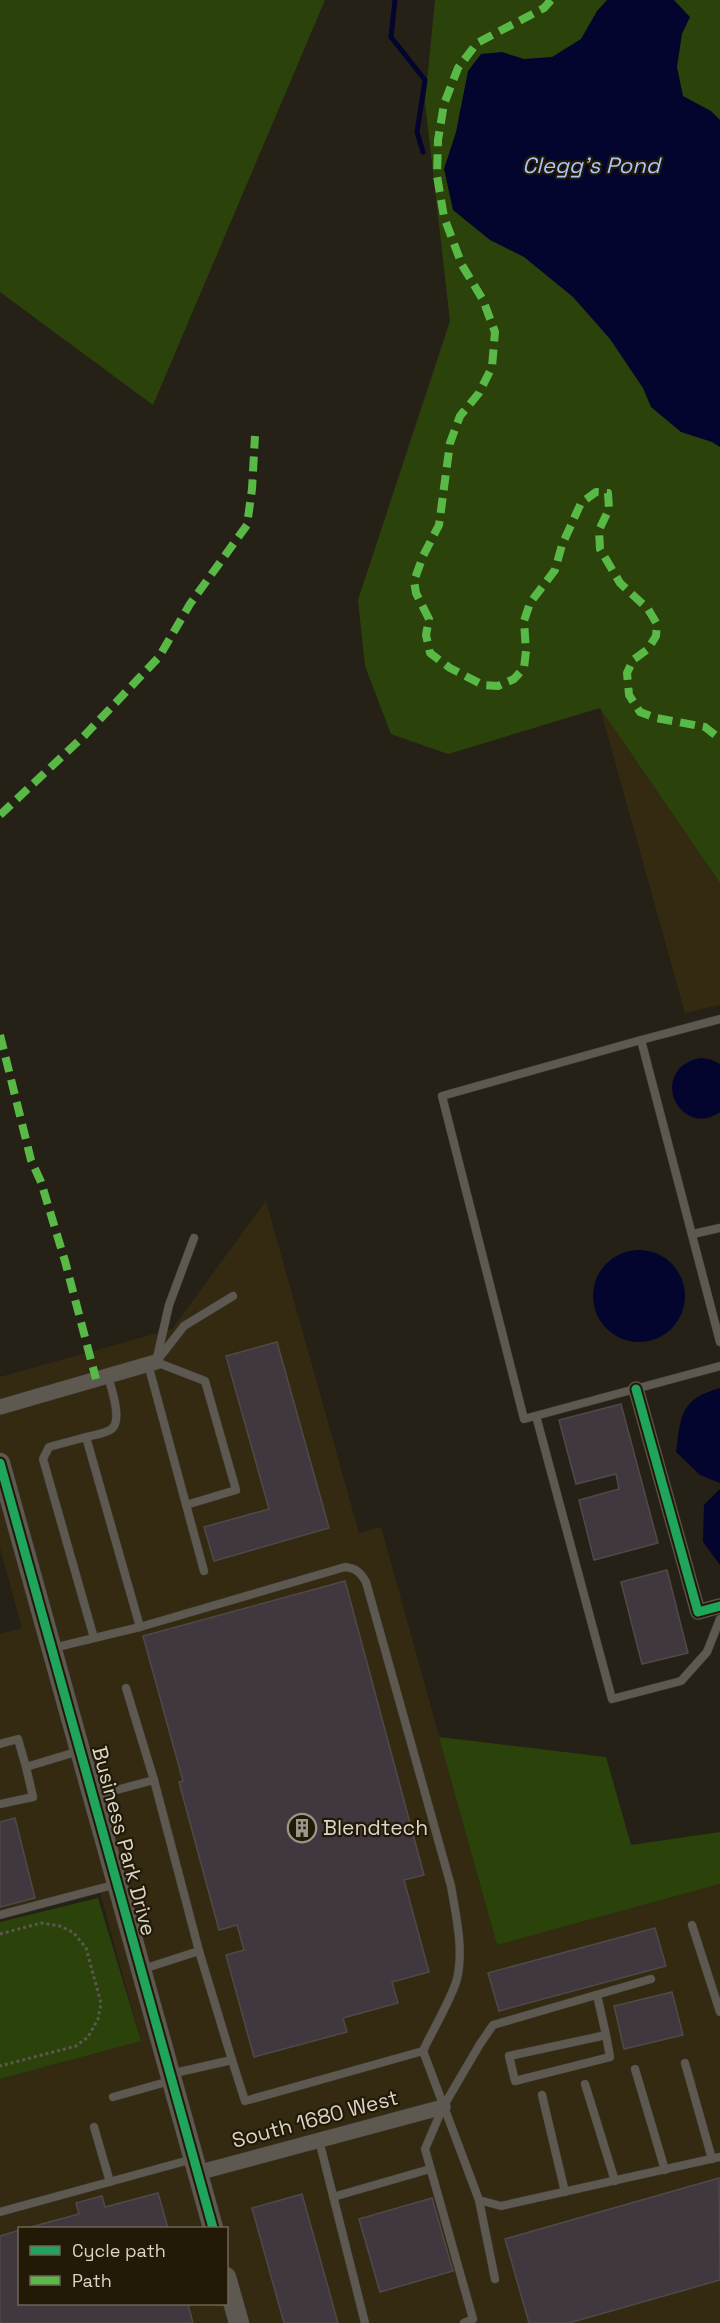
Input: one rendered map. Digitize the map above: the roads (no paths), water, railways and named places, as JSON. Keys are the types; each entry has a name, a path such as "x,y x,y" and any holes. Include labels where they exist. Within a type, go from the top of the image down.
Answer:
{"street":[{"path":"0,1407 152,1363"},
{"path":"636,1389 698,1612 720,1606"},
{"name":"Business Park Drive","path":"0,1463 212,2227"},
{"name":"South 1680 West","path":"195,2166 319,2140 443,2107"},
{"path":"228,2284 240,2323"}],"lane":[{"path":"720,1019 442,1096 524,1419 720,1366"},
{"path":"641,1040 720,1342"},
{"path":"693,1234 720,1228"},
{"path":"194,1238 169,1305 152,1363 204,1571"},
{"path":"152,1363 184,1326 233,1296"},
{"path":"152,1363 205,1381 236,1490 186,1505"},
{"path":"94,1638 43,1459 49,1447 111,1430 116,1425 117,1417 108,1376"},
{"path":"536,1416 612,1698 681,1681 707,1652 720,1619"},
{"path":"86,1437 140,1626"},
{"path":"52,1648 140,1626 345,1567 353,1568 361,1573 366,1582 451,1886 460,1952 456,1980 423,2051 479,2200 495,2279"},
{"path":"126,1688 154,1780 199,1950 245,2101 423,2051"},
{"path":"0,1744 18,1739 33,1797 0,1804"},
{"path":"26,1767 80,1750"},
{"path":"93,1797 154,1780"},
{"path":"0,1915 117,1884"},
{"path":"692,1925 720,2012"},
{"path":"141,1970 199,1950"},
{"path":"464,2323 473,2319 425,2149 443,2107 480,2044 494,2025 651,1979"},
{"path":"597,1995 606,2035 610,2057 515,2081 509,2056 606,2035"},
{"path":"112,2097 232,2060"},
{"path":"479,2200 501,2206 716,2158 685,2063"},
{"path":"635,2069 665,2169"},
{"path":"585,2084 615,2181"},
{"path":"542,2095 565,2192"},
{"path":"94,2127 110,2182"},
{"path":"319,2140 365,2323"},
{"path":"0,2212 110,2182 195,2166"},
{"path":"333,2197 430,2169"}],"water":[{"name":"Clegg's Pond","path":"607,0 674,0 690,17 682,34 677,67 683,96 711,111 720,120 720,447 681,432 651,407 643,388 610,339 573,297 524,257 490,240 453,210 444,169 456,132 468,71 481,54 502,52 524,59 552,57 581,39 597,11"},
{"path":"700,1058 710,1059 720,1064 720,1112 705,1118 692,1117 682,1110 675,1100 672,1088 675,1075 684,1065"},
{"path":"639,1250 657,1254 671,1264 681,1278 685,1296 681,1314 671,1328 657,1338 639,1342 621,1338 607,1328 597,1314 593,1296 597,1278 607,1264 621,1254"},
{"path":"720,1388 720,1483 700,1475 676,1452 679,1428 685,1410 697,1397"},
{"path":"720,1489 720,1565 703,1542 704,1505"}],"waterway":[{"path":"395,0 391,37 425,80 417,132 423,152"}],"place":[{"name":"Blendtech","path":"302,1828"}]}
